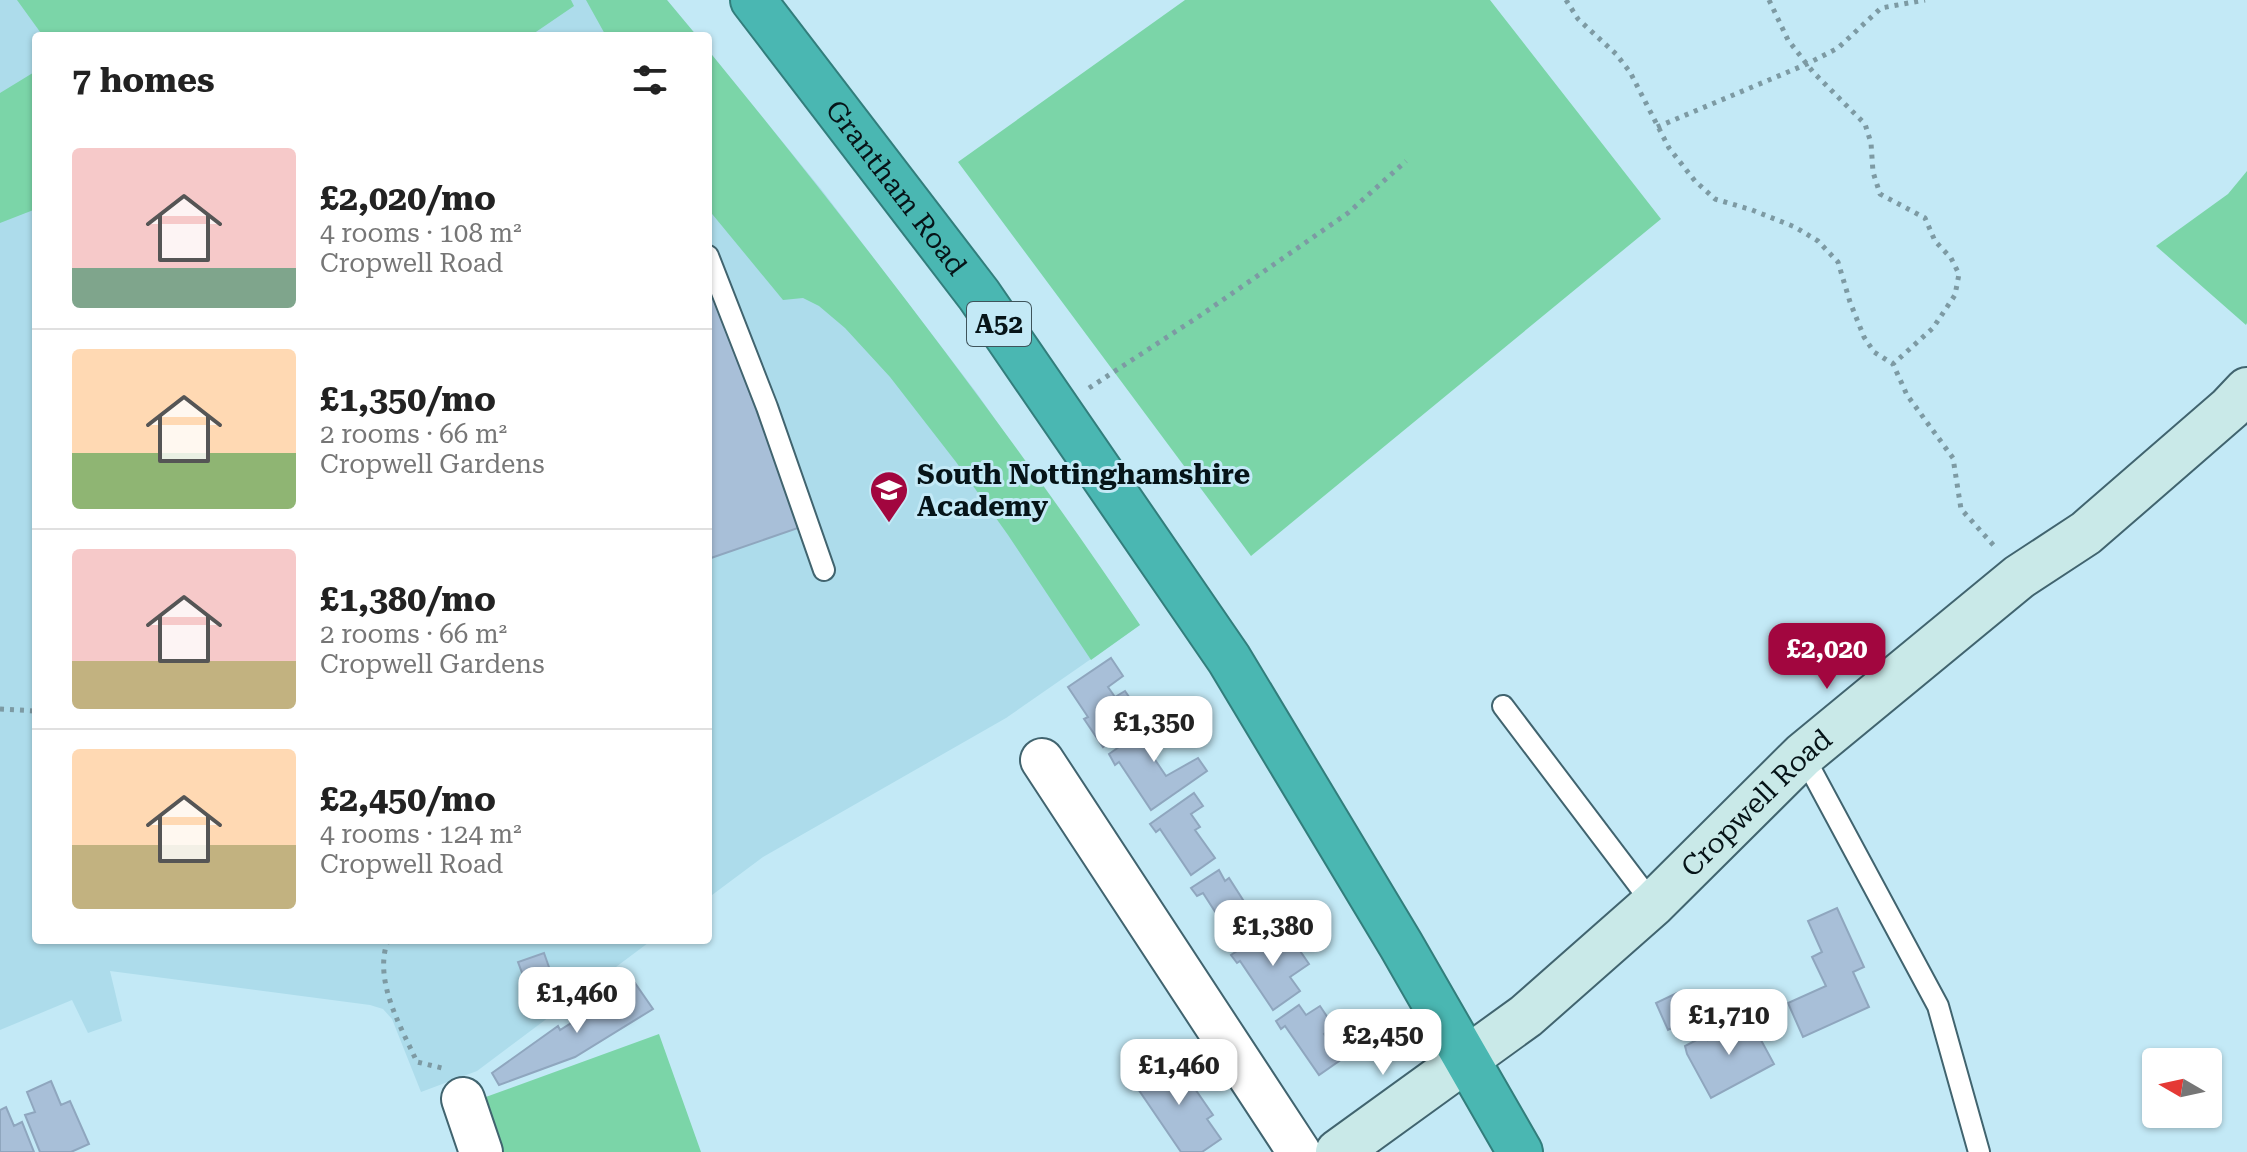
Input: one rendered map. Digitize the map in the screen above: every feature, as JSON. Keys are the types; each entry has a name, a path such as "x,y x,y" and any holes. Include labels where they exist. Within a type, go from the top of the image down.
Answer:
{"highway":[{"name":"Grantham Road","path":"753,0 979,295 1229,659 1520,1152"}],"street":[{"name":"Cropwell Road","path":"1338,1152 1526,1016 1653,904 1803,755 2019,577 2086,533 2247,390"},
{"path":"1042,760 1299,1152"},
{"path":"457,1084 481,1152"}],"lane":[{"path":"712,266 767,407 824,570"},
{"path":"1503,706 1653,904"},
{"path":"1803,755 1938,1006 1979,1152"}],"path":[{"path":"1566,0 1578,19 1616,54 1630,72 1669,148 1695,181 1715,199 1795,227 1818,241 1838,262 1864,337 1874,352 1893,364 1907,395 1953,458 1961,509 2019,577"},
{"path":"1769,0 1788,40 1865,124 1880,194 1925,218 1935,241 1951,258 1959,274 1955,295 1933,328 1893,364"},
{"path":"1657,127 1838,48 1881,8 1925,0"},
{"path":"1057,410 1348,213 1406,161"},
{"path":"0,709 32,711"},
{"path":"386,944 382,956 390,1001 417,1062 457,1084"}],"shaded area":[{"path":"0,0 667,0 694,32 32,32 32,944 647,944 477,1071 421,1092 392,1019 383,1009 370,1005 110,971 122,1021 88,1033 72,1000 0,1030"},
{"name":"South Nottinghamshire Academy","path":"712,55 821,189 976,392 1140,625 1006,718 763,857 712,895"}],"green space":[{"path":"17,0 571,0 574,6 536,32 40,32"},
{"path":"586,0 667,0 694,32 604,32"},
{"path":"1185,0 1490,0 1661,219 1251,556 958,162"},
{"path":"712,55 931,333 1140,625 1091,660 1008,535 890,377 845,328 819,306 803,298 783,300 712,214"},
{"path":"32,73 32,211 0,223 0,93"},
{"path":"2247,171 2246,325 2156,246 2228,194"},
{"path":"659,1034 701,1152 503,1152 483,1098"}],"building":[{"path":"712,294 801,527 712,558"},
{"path":"1111,658 1123,676 1108,687 1115,697 1125,691 1138,710 1120,721 1126,731 1103,747 1068,687"},
{"path":"1169,712 1179,726 1147,748 1166,776 1198,758 1207,771 1151,810 1119,762 1115,765 1109,754"},
{"path":"1194,793 1203,806 1191,814 1200,827 1195,830 1215,858 1191,875 1160,829 1156,832 1150,824"},
{"path":"1219,870 1225,881 1229,878 1259,925 1234,941 1203,893 1197,896 1191,888"},
{"path":"1837,908 1864,967 1853,972 1869,1007 1803,1037 1788,1003 1826,986 1812,957 1822,952 1808,921"},
{"path":"1287,932 1309,964 1290,977 1300,991 1273,1010 1240,961 1237,963 1231,955 1255,939 1262,949"},
{"path":"544,953 550,970 524,978 518,962"},
{"path":"635,983 653,1009 575,1057 499,1085 492,1073 558,1026 560,1030"},
{"path":"1681,991 1694,1017 1668,1030 1656,1003"},
{"path":"1299,1005 1306,1015 1320,1006 1334,1027 1324,1034 1342,1059 1319,1075 1285,1026 1281,1029 1276,1021"},
{"path":"1749,1018 1774,1064 1711,1098 1685,1046 1706,1035 1708,1040"},
{"path":"1173,1057 1213,1115 1207,1119 1221,1139 1202,1152 1181,1152 1134,1083"},
{"path":"51,1081 61,1105 70,1101 89,1144 71,1152 40,1152 25,1115 35,1112 27,1092"},
{"path":"6,1107 14,1126 22,1122 34,1152 0,1152 0,1110"}],"place":[{"name":"South Nottinghamshire Academy","path":"889,524"}]}
